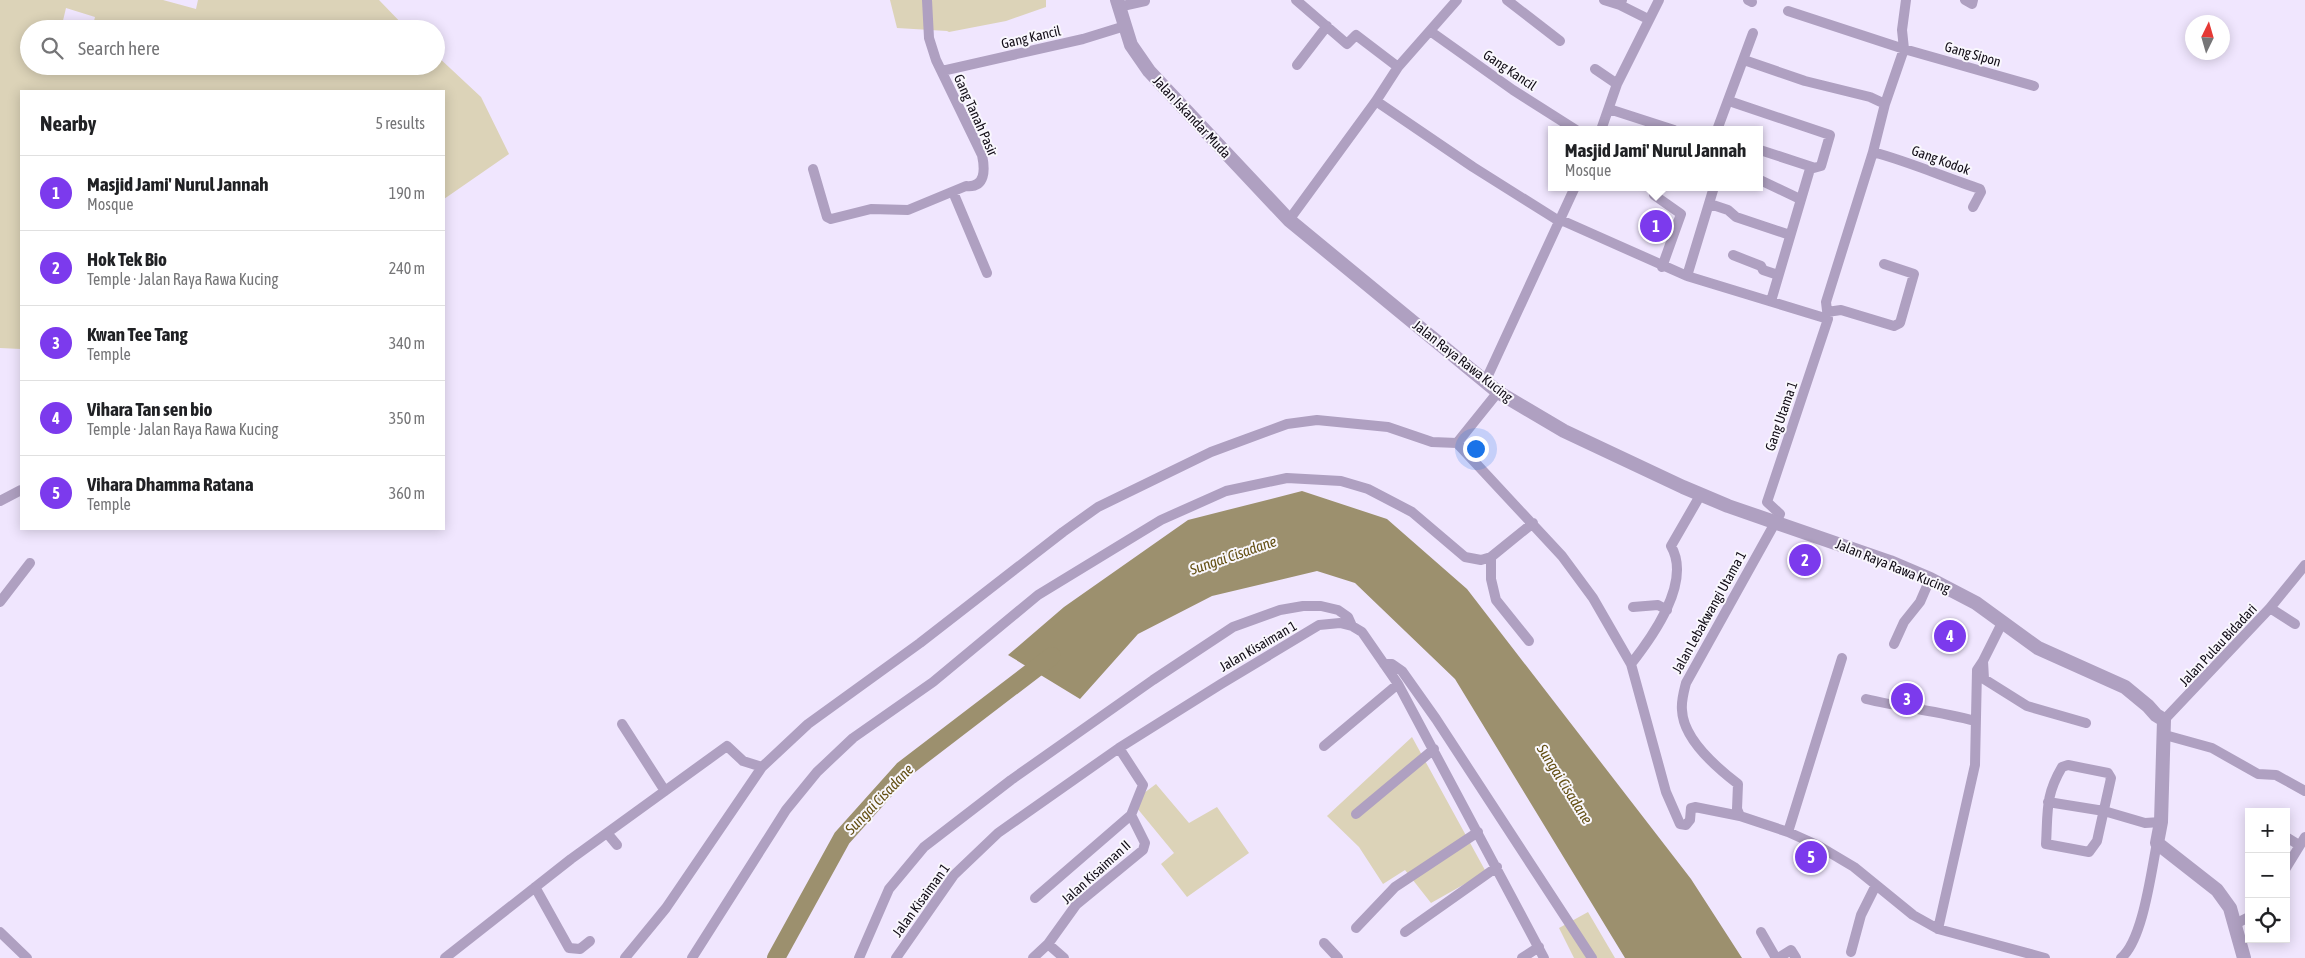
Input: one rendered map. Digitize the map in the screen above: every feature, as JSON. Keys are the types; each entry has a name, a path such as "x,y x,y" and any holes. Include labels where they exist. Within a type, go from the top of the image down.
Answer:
{"street":[{"name":"Gang Tanah Pasir","path":"813,169 827,217 831,219 871,209 908,210 966,186 972,187 981,181 985,170 982,155 942,71 929,38 927,0"},
{"path":"1296,0 1347,44 1356,35 1398,67"},
{"path":"1289,220 1376,101 1398,67 1457,0"},
{"path":"1506,0 1560,41"},
{"path":"1604,0 1621,2 1648,19"},
{"path":"1602,126 1617,84 1659,0"},
{"path":"1828,316 1826,302 1873,152 1885,104 1904,49 1902,30 1906,0"},
{"path":"1964,0 1972,4 1973,0"},
{"path":"1118,4 1145,1"},
{"name":"Jalan Iskandar Muda","path":"1118,4 1131,45 1154,77 1289,220"},
{"name":"Gang Sipon","path":"1788,10 1904,49 2034,86"},
{"name":"Gang Kancil","path":"942,71 1083,39 1125,26"},
{"path":"1297,65 1327,26"},
{"name":"Gang Kancil","path":"1430,31 1513,90 1570,126"},
{"path":"1719,126 1754,33"},
{"path":"1744,60 1805,81 1870,97 1885,104"},
{"path":"1595,69 1617,84"},
{"path":"1376,101 1473,167 1560,220 1662,267 1687,276 1828,316 1841,310 1894,326 1900,323 1914,274 1884,264"},
{"path":"1729,101 1828,133 1830,137 1821,166 1812,167 1763,151"},
{"path":"1608,109 1661,126"},
{"name":"Gang Kodok","path":"1873,152 1910,162 1935,174 1980,189 1981,192 1973,207"},
{"path":"1771,301 1800,199 1812,167"},
{"path":"1763,181 1800,199"},
{"path":"1485,382 1573,191"},
{"path":"1687,276 1713,191"},
{"path":"953,192 987,273"},
{"path":"1654,195 1681,214 1662,267"},
{"path":"1710,204 1728,210 1736,217 1790,234"},
{"name":"Jalan Raya Rawa Kucing","path":"1289,220 1498,392 1564,431 1701,494 1774,522 1890,562 1930,579 1976,604 2038,648 2125,687 2164,720"},
{"path":"1733,255 1761,266 1763,270 1778,275"},
{"name":"Gang Utama 1","path":"1774,522 1780,514 1767,502 1828,316"},
{"path":"1457,443 1498,392"},
{"path":"625,958 666,908 762,767 808,724 920,643 1091,512 1210,452 1288,424 1317,420 1388,427 1432,442 1457,443 1533,523 1562,556 1594,598 1631,664 1666,792 1680,824 1686,825 1690,820 1691,808 1695,807 1740,816 1788,832 1817,845 1876,885 1913,915 1938,929 2020,955 2045,958"},
{"path":"692,958 786,810 817,772 853,738 933,682 1038,596 1161,520 1226,491 1287,478 1341,481 1368,489 1412,512 1465,558 1481,560 1491,558 1533,523"},
{"path":"0,501 20,491"},
{"path":"1631,664 1646,645 1667,610 1677,572 1678,557 1672,546 1701,494"},
{"name":"Jalan Lebakwangi Utama 1","path":"1740,816 1737,809 1738,784 1714,765 1689,734 1681,710 1686,683 1774,522"},
{"path":"1491,558 1491,579 1496,600 1530,641"},
{"path":"0,602 30,562"},
{"path":"2270,608 2305,565"},
{"path":"1894,644 1904,622 1920,602 1930,579"},
{"path":"1633,607 1658,605 1667,610"},
{"path":"859,958 889,889 924,847 1011,780 1153,680 1233,627 1280,610 1303,606 1321,606 1338,610 1348,617 1352,626 1362,632 1398,684 1544,958"},
{"name":"Jalan Pulau Bidadari","path":"2164,720 2270,608 2296,624"},
{"name":"Jalan Kisaiman 1","path":"896,958 954,875 998,833 1119,748 1221,684 1319,626 1340,623 1352,626"},
{"path":"1938,929 1975,765 1977,670 2002,623"},
{"path":"1788,832 1842,658"},
{"path":"1983,661 1982,673 1988,683 2028,706 2086,723"},
{"path":"1384,664 1392,664 1402,671 1436,719 1592,958"},
{"path":"1324,746 1398,684"},
{"path":"1866,699 1901,708 1939,711 1975,721"},
{"path":"2121,958 2128,953 2138,932 2157,844 2165,735 2164,720"},
{"path":"622,724 665,791"},
{"path":"2165,735 2212,748 2258,774 2276,775 2305,792"},
{"path":"445,958 607,833 727,746 743,761 762,767"},
{"path":"1035,898 1131,815 1143,785 1119,748"},
{"path":"1356,814 1434,749"},
{"path":"2068,765 2110,775 2111,783 2104,810 2097,841 2089,852 2046,844 2048,802 2051,785 2062,767 2068,765"},
{"path":"2048,802 2104,810 2145,823 2160,822"},
{"name":"Jalan Kisaiman II","path":"1033,958 1048,944 1076,906 1143,850 1145,843 1131,815"},
{"path":"1356,928 1395,888 1478,832"},
{"path":"607,833 617,845"},
{"path":"2290,861 2302,841"},
{"path":"2157,844 2217,890 2230,908 2244,958"},
{"path":"1404,932 1497,867"},
{"path":"1851,952 1861,915 1876,885"},
{"path":"536,887 569,948 580,949 590,941"},
{"path":"2235,924 2245,919"},
{"path":"1761,932 1777,958 1791,950 1796,958"},
{"path":"2,936 27,958"},
{"path":"1324,943 1338,958"},
{"path":"1048,944 1064,958"},
{"path":"1522,958 1539,947"}],"shaded area":[{"path":"0,0 163,0 196,9 198,0 379,0 398,20 94,20 95,17 66,8 63,20 20,20 20,75 445,75 445,63 481,97 509,154 445,198 445,90 20,90 20,349 0,348"},
{"path":"890,0 1046,0 1046,7 1006,21 949,32 897,28"},
{"path":"1412,737 1486,872 1431,903 1405,870 1383,884 1359,847 1327,816"},
{"path":"1156,784 1189,823 1217,807 1249,853 1187,897 1161,864 1174,853 1132,802"},
{"path":"1588,912 1615,958 1574,958 1559,928"}],"water":[{"path":"1302,491 1387,519 1467,589 1691,879 1742,958 1625,958 1455,679 1355,583 1317,571 1212,596 1138,634 1080,699 1008,655 1064,607 1188,520"}],"waterway":[{"name":"Sungai Cisadane","path":"776,958 842,838 903,770 1052,656"}],"place":[{"name":"Masjid Jami' Nurul Jannah","path":"1656,226"},
{"name":"Hok Tek Bio","path":"1805,560"},
{"name":"Vihara Tan sen bio","path":"1950,636"},
{"name":"Kwan Tee Tang","path":"1907,699"},
{"name":"Vihara Dhamma Ratana","path":"1811,857"}]}
